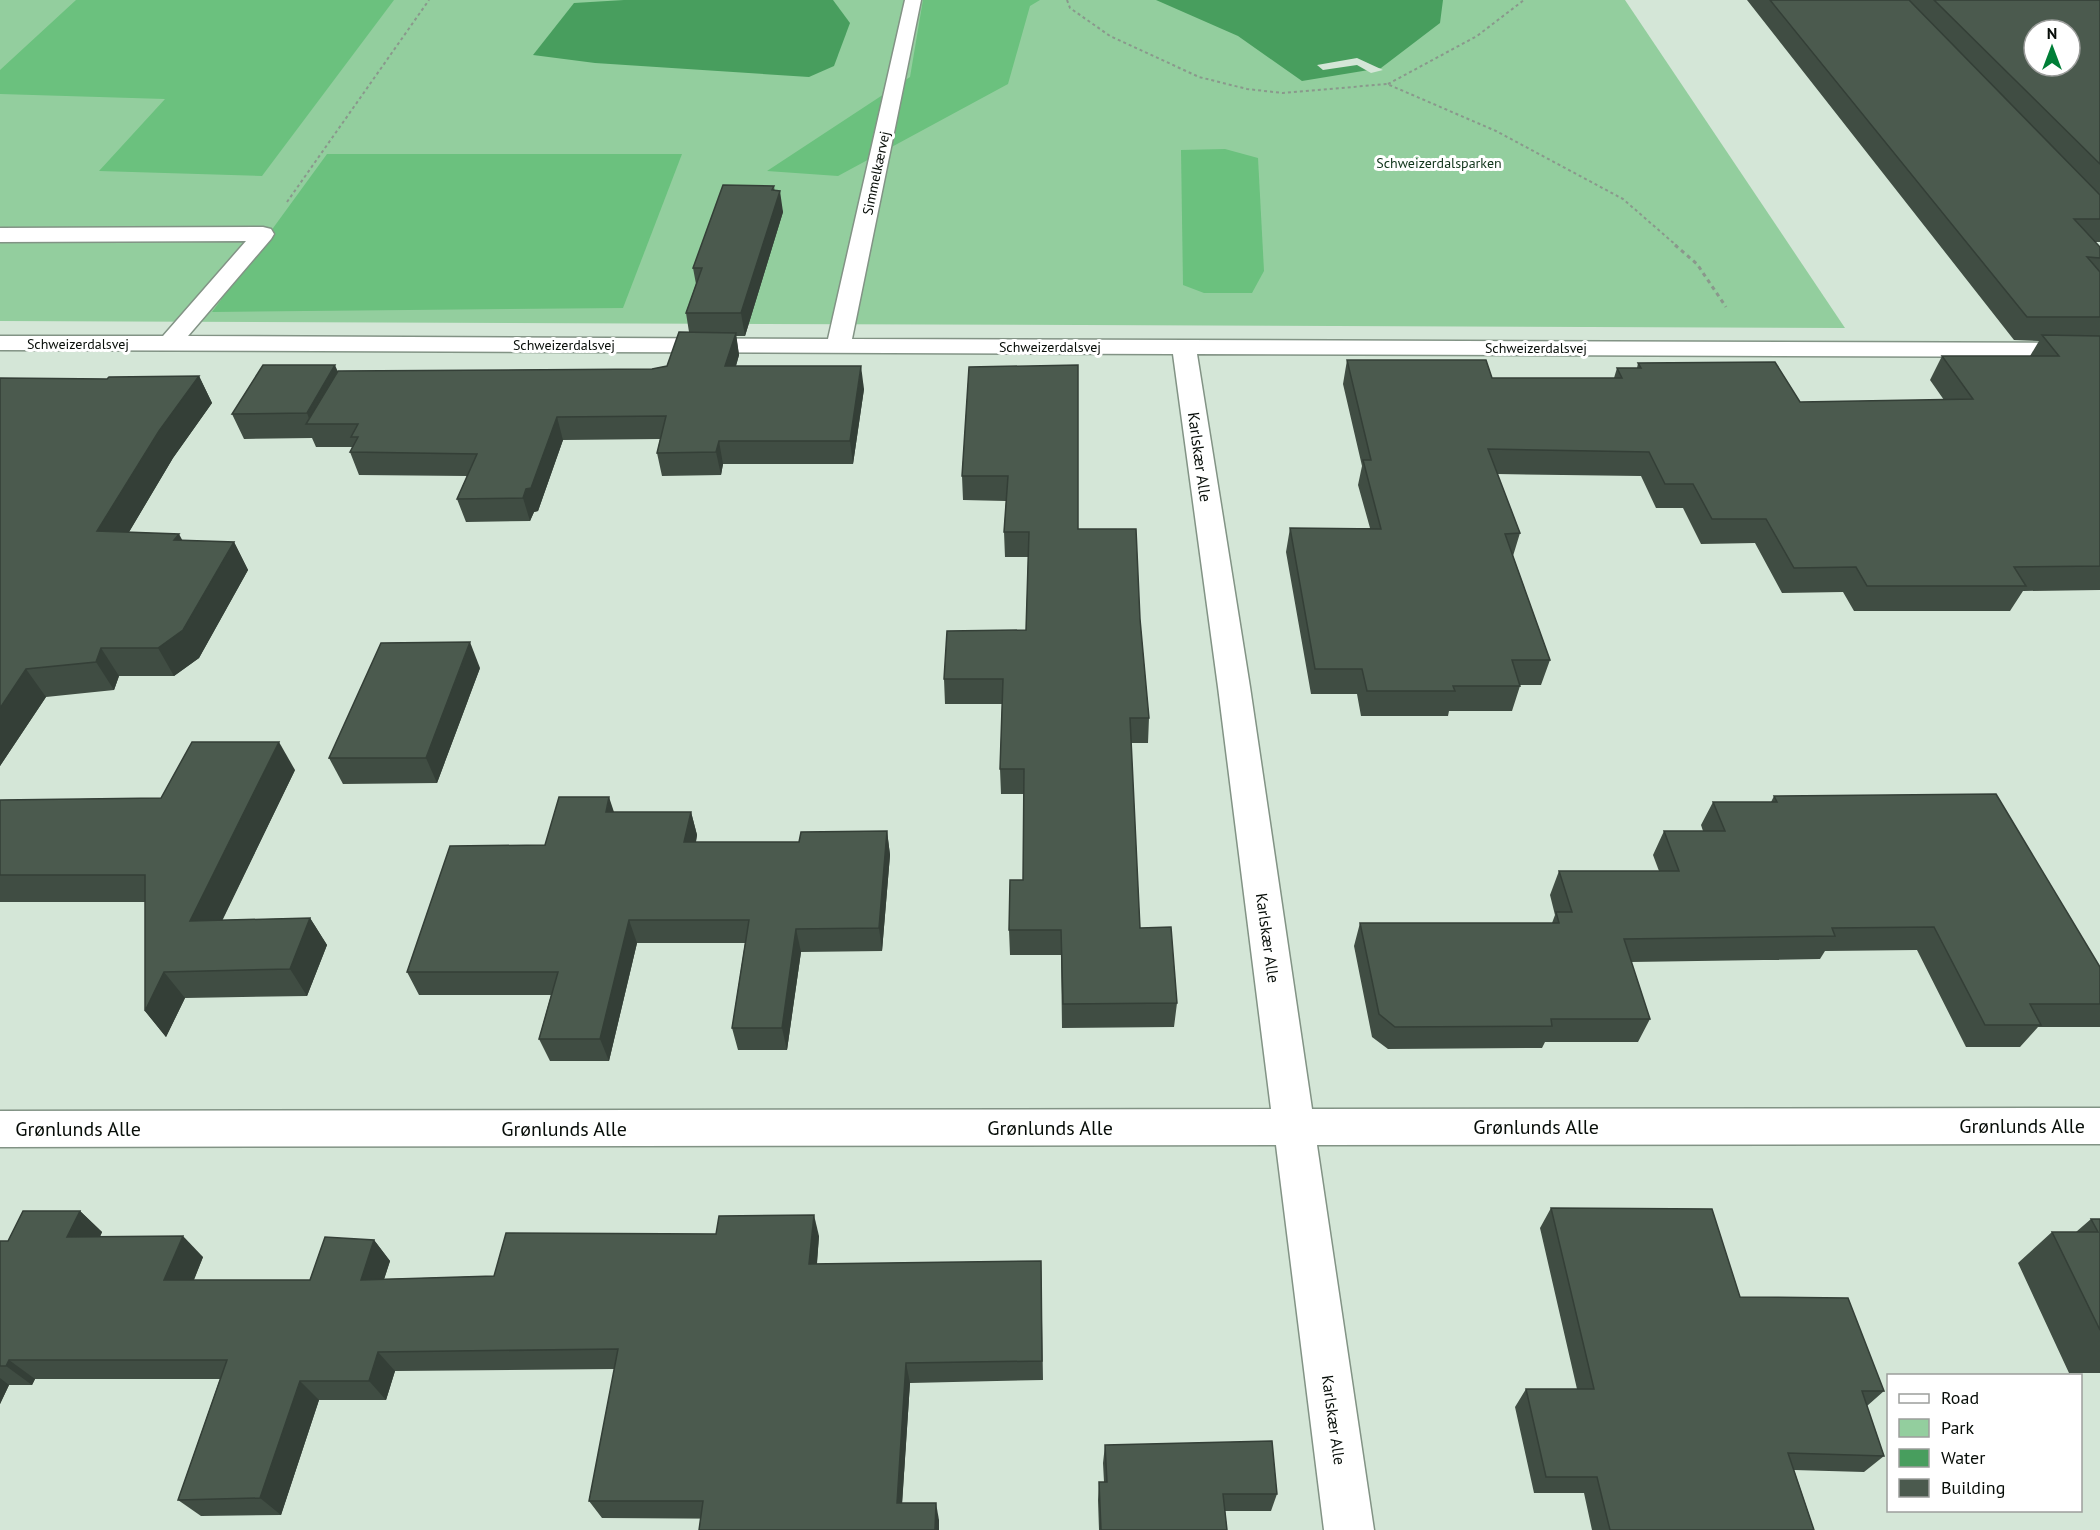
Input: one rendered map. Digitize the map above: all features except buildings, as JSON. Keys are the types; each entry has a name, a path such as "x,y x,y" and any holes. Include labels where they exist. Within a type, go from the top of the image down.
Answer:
{"street":[{"name":"Simmelkærvej","path":"838,346 913,0"},
{"path":"0,235 263,234"},
{"path":"169,344 263,234"},
{"name":"Schweizerdalsvej","path":"0,343 2100,350"},
{"name":"Karlskær Alle","path":"1184,347 1349,1530"},
{"name":"Grønlunds Alle","path":"0,1129 2100,1126"}],"path":[{"path":"263,234 429,0"},
{"path":"1067,0 1070,8 1110,36 1199,77 1247,89 1283,93 1387,84 1461,46 1512,12 1524,0"},
{"path":"1387,84 1496,131 1623,199 1697,264 1732,315 1745,349"}],"green space":[{"name":"Schweizerdalsparken","path":"0,0 1625,0 1845,328 0,321"}],"shaded area":[{"path":"76,0 394,0 262,176 99,171 165,99 0,94 0,70"},
{"path":"923,0 1040,0 1030,6 1008,84 838,176 767,171 910,77"},
{"path":"1225,149 1258,158 1264,271 1252,293 1204,293 1183,285 1181,150"},
{"path":"327,154 682,154 623,308 212,312"}],"water":[{"path":"624,0 833,0 850,23 834,66 809,77 595,63 533,55 574,3"},
{"path":"1156,0 1443,0 1440,23 1381,68 1302,81 1238,36"}],"pier":[{"path":"1357,58 1383,70 1371,73 1357,65 1323,70 1317,65"}]}
